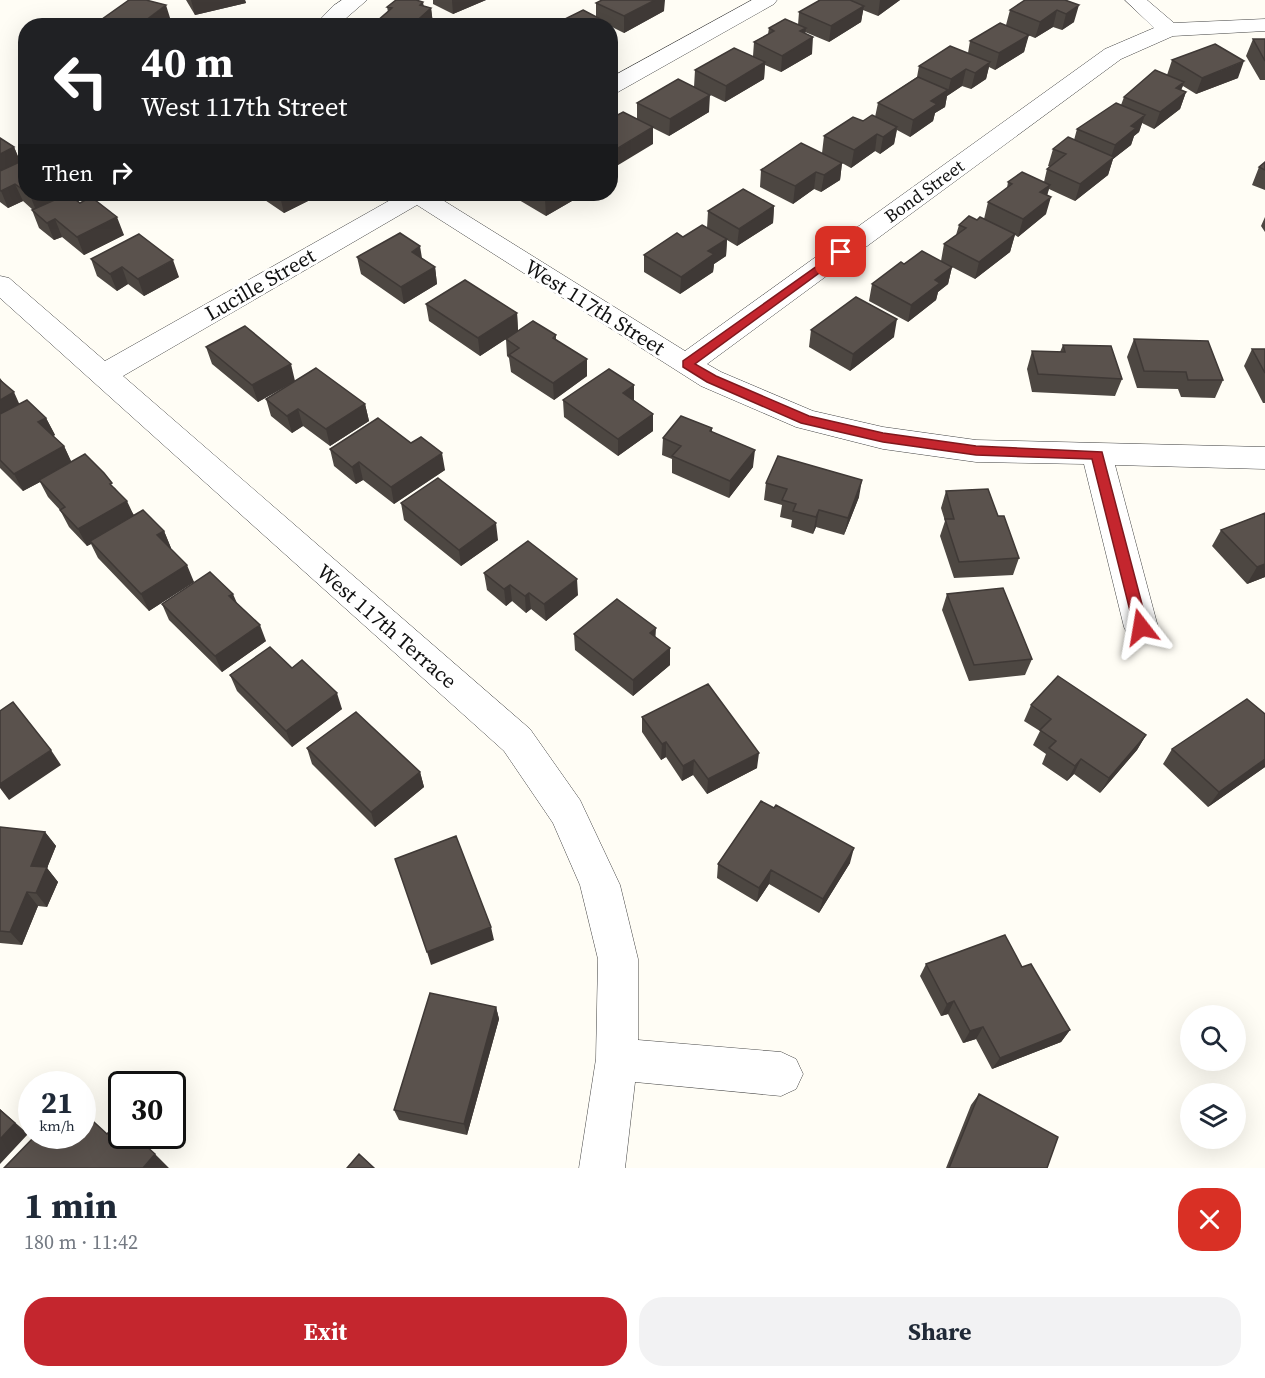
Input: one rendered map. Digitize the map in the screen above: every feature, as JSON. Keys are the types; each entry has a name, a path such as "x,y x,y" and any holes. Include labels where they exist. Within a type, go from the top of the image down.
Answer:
{"street":[{"path":"332,18 340,10 357,0"},
{"path":"618,83 767,0"},
{"path":"1136,0 1170,30"},
{"name":"Bond Street","path":"687,364 1113,54 1170,30 1265,25"},
{"name":"Lucille Street","path":"103,375 406,201"},
{"name":"West 117th Street","path":"429,201 711,379 806,420 883,438 976,451 1265,458"},
{"name":"West 117th Terrace","path":"0,284 517,740 567,812 600,885 618,958 617,1059 602,1168"},
{"path":"1097,455 1141,627"},
{"path":"617,1059 781,1074"}],"building":[{"path":"129,0 146,0 166,5 149,18 104,18"},
{"path":"396,0 416,0 423,2 420,5 431,8 420,18 381,18 392,8 387,7"},
{"path":"602,0 655,0 624,16 596,3"},
{"path":"820,0 850,0 864,6 831,26 799,12"},
{"path":"1025,0 1065,0 1079,5 1066,14 1057,10 1040,22 1010,10"},
{"path":"583,10 598,18 567,18"},
{"path":"785,19 806,28 800,31 813,37 782,56 754,42 774,31 769,28"},
{"path":"1000,23 1029,35 999,53 970,41"},
{"path":"1253,39 1265,39 1265,61"},
{"path":"1215,44 1244,61 1202,78 1172,60"},
{"path":"950,46 990,62 975,73 966,69 951,79 919,66"},
{"path":"734,48 765,62 726,86 695,70"},
{"path":"1155,70 1184,82 1176,88 1186,92 1160,112 1124,97"},
{"path":"918,77 948,90 931,101 937,104 913,120 878,103"},
{"path":"678,79 710,95 670,119 637,103"},
{"path":"1116,103 1145,115 1131,126 1136,128 1115,145 1077,129"},
{"path":"623,112 653,127 618,148 618,115"},
{"path":"872,115 897,127 883,137 877,134 854,150 824,136 853,117 863,121"},
{"path":"1068,137 1114,157 1080,184 1047,169 1066,154 1053,149"},
{"path":"0,138 14,147 0,154"},
{"path":"801,143 842,163 824,175 816,172 795,186 761,170"},
{"path":"1265,162 1265,170 1259,167"},
{"path":"18,163 18,186 15,184 1,191 0,171"},
{"path":"1022,172 1050,185 1040,192 1051,197 1023,219 988,202 1012,184 1008,182"},
{"path":"743,189 774,206 739,229 708,211"},
{"path":"52,201 77,201 80,203 96,201 117,217 77,237 55,219 47,223 32,210"},
{"path":"969,216 977,220 980,217 1015,234 979,262 944,244 966,228 959,225"},
{"path":"702,225 727,239 708,251 714,254 681,277 644,255 677,233 683,237"},
{"path":"400,233 420,246 412,252 435,267 401,287 357,257"},
{"path":"139,234 173,260 138,279 122,267 110,274 91,259"},
{"path":"922,251 952,267 935,280 940,283 911,305 872,284 901,262 904,264"},
{"path":"465,280 517,313 478,338 426,304"},
{"path":"856,297 897,319 853,354 811,330"},
{"path":"533,321 556,335 553,338 587,359 553,383 509,355 519,348 506,339"},
{"path":"245,326 291,364 252,385 206,347"},
{"path":"1134,339 1208,341 1223,380 1188,380 1186,372 1144,371"},
{"path":"1063,345 1111,346 1122,379 1038,374 1032,351 1065,352"},
{"path":"1252,349 1265,349 1265,373"},
{"path":"316,368 365,404 326,429 298,409 287,416 266,399"},
{"path":"609,369 634,385 623,393 653,414 618,439 563,400"},
{"path":"0,380 14,392 0,400"},
{"path":"27,400 46,418 38,422 64,446 14,474 0,460 0,414"},
{"path":"681,416 712,428 710,431 755,450 730,481 672,456 681,446 663,438"},
{"path":"378,418 411,443 421,437 442,453 391,487 359,462 352,467 330,449"},
{"path":"85,454 127,501 78,529 60,510 65,507 39,480"},
{"path":"778,456 862,480 848,518 819,510 816,517 793,511 796,504 782,500 787,489 766,483"},
{"path":"438,478 496,523 459,550 401,503"},
{"path":"988,489 998,516 1004,516 1019,558 959,562 945,519 954,519 946,491"},
{"path":"143,510 164,531 157,535 187,565 141,594 90,541"},
{"path":"1265,513 1265,564 1257,567 1221,530"},
{"path":"528,541 577,579 544,604 529,593 525,596 510,585 504,589 484,573"},
{"path":"210,572 233,594 229,596 260,625 215,656 162,604"},
{"path":"1003,588 1032,659 974,665 947,594"},
{"path":"617,599 656,628 650,633 670,648 633,680 574,634"},
{"path":"270,647 292,668 302,660 337,693 286,731 230,675"},
{"path":"1058,676 1146,735 1109,778 1081,759 1075,766 1049,748 1056,741 1040,730 1051,719 1031,705"},
{"path":"708,684 759,753 708,779 694,760 683,766 666,742 662,744 642,717"},
{"path":"1247,699 1265,714 1265,759 1219,792 1172,749"},
{"path":"13,702 51,750 0,784 0,711"},
{"path":"356,712 420,772 371,812 307,748"},
{"path":"761,801 774,808 776,805 854,848 823,899 771,870 759,888 718,864"},
{"path":"0,827 45,832 31,866 47,867 36,893 27,892 10,932 0,931"},
{"path":"456,836 491,927 427,952 395,859"},
{"path":"1005,935 1022,967 1031,964 1070,1030 1000,1058 983,1027 970,1031 954,1001 947,1004 926,964"},
{"path":"430,993 496,1007 464,1124 394,1110"},
{"path":"979,1094 1058,1137 1047,1168 949,1168"},
{"path":"0,1110 15,1123 0,1139"},
{"path":"96,1124 108,1133 108,1149 149,1149 155,1154 143,1168 4,1168 22,1149 96,1149"},
{"path":"359,1154 374,1168 347,1168"}],"route":[{"path":"841,252 687,364 711,379 806,420 883,438 976,451 1097,455 1141,627"}]}
